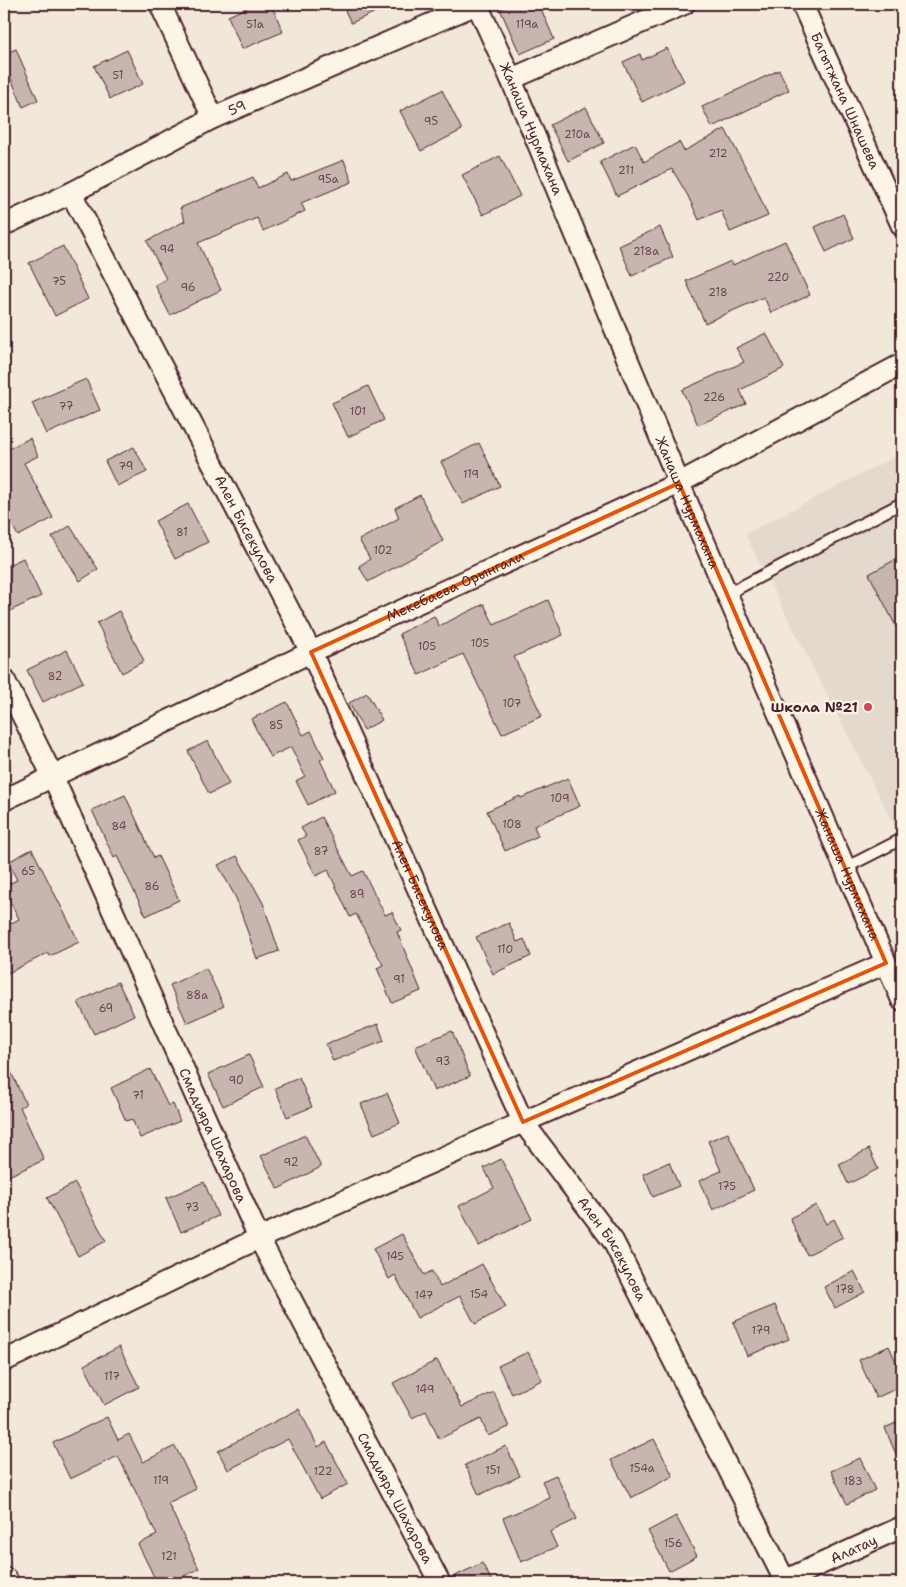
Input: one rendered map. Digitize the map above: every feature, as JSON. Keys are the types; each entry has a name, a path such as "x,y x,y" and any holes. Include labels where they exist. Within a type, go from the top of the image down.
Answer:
{"street":[{"path":"160,4 213,118"},
{"name":"59","path":"4,225 71,193 213,118 477,4"},
{"name":"Жанаша Нурмахана","path":"477,4 511,79 679,483 902,1000"},
{"path":"511,79 684,4"},
{"name":"Багытжана Шнашева","path":"802,4 902,226"},
{"name":"Ален Бисекулова","path":"71,193 311,652 523,1122 613,1241 783,1582"},
{"name":"Мекебаева Орынгали","path":"4,800 311,652 679,483 902,364"},
{"name":"Смадияра Шахарова","path":"4,679 53,777 259,1238 440,1583"},
{"path":"4,1361 259,1238 886,963"},
{"name":"Алатау","path":"783,1582 902,1527"}],"lane":[{"path":"727,594 902,502"},
{"path":"845,868 902,839"}],"highlighted area":[{"path":"679,483 886,963 523,1122 311,652"}],"shaded area":[{"name":"Школа №21","path":"902,453 902,841 745,534"}],"building":[{"path":"255,4 271,4 283,32 242,49 228,16"},
{"path":"342,4 393,4 351,23"},
{"path":"513,4 539,4 554,39 520,54 500,9"},
{"path":"667,48 684,81 642,102 623,62 640,54 642,60"},
{"path":"16,49 38,100 23,107 4,62 4,54"},
{"path":"127,50 143,84 110,99 94,66"},
{"path":"779,70 789,90 712,127 702,107"},
{"path":"442,90 462,130 421,151 400,111"},
{"path":"586,107 604,143 568,161 550,125"},
{"path":"725,129 753,181 768,216 730,232 721,210 699,220 688,196 672,169 617,196 600,162 635,144 644,162 679,142 684,151"},
{"path":"500,156 520,196 483,215 462,175"},
{"path":"344,160 352,182 301,203 305,211 263,231 257,218 198,243 221,290 170,315 155,285 166,279 147,241 185,221 180,208 253,177 258,188 288,174 291,181"},
{"path":"843,214 854,238 826,252 815,227"},
{"path":"660,227 673,257 632,276 619,246"},
{"path":"785,241 810,295 771,313 764,297 705,323 686,281 731,261 733,265"},
{"path":"63,246 88,299 55,316 29,263"},
{"path":"766,333 784,368 740,390 746,404 698,425 682,390 744,362 736,348"},
{"path":"86,379 100,410 46,434 32,403"},
{"path":"368,386 384,420 348,437 332,403"},
{"path":"30,438 38,456 24,463 53,518 18,536 4,509 4,451"},
{"path":"479,443 500,486 463,504 441,462"},
{"path":"134,447 147,472 117,486 105,461"},
{"path":"420,495 443,541 368,582 359,566 370,559 359,540 399,518 395,508"},
{"path":"188,504 208,542 175,559 155,521"},
{"path":"70,526 98,569 80,581 52,537"},
{"path":"902,556 902,638 869,574"},
{"path":"23,558 41,596 4,614 4,567"},
{"path":"548,600 563,635 514,657 542,716 502,734 463,654 419,675 399,634 434,616 439,626 484,604 494,625"},
{"path":"119,611 144,661 122,673 97,623"},
{"path":"67,650 83,682 43,702 27,670"},
{"path":"367,693 382,720 364,730 349,703"},
{"path":"287,702 303,735 311,731 324,758 320,760 335,791 308,805 296,781 305,776 291,747 270,757 251,719"},
{"path":"208,741 229,784 209,794 188,751"},
{"path":"568,778 580,806 534,826 538,836 505,851 487,811"},
{"path":"125,795 154,858 158,856 179,900 146,916 117,856 114,858 92,810"},
{"path":"321,817 352,876 363,871 385,915 392,912 401,930 397,932 421,991 392,1003 377,968 383,965 356,914 350,917 328,870 316,876 298,840 306,836 301,828"},
{"path":"32,849 79,942 50,956 48,953 4,975 4,927 19,919 4,890 4,886 17,880 8,862"},
{"path":"237,856 263,903 279,951 257,959 236,898 218,865"},
{"path":"509,923 517,942 524,939 531,956 493,974 476,937"},
{"path":"206,968 224,1006 187,1023 170,985"},
{"path":"118,982 134,1015 94,1034 78,1002"},
{"path":"378,1024 384,1041 333,1061 326,1044"},
{"path":"452,1031 470,1076 434,1091 415,1046"},
{"path":"249,1055 264,1087 223,1106 208,1074"},
{"path":"4,1057 26,1104 20,1107 44,1160 4,1178"},
{"path":"150,1069 168,1106 173,1104 180,1121 140,1138 132,1119 126,1121 111,1088"},
{"path":"299,1078 312,1107 287,1117 275,1088"},
{"path":"387,1093 400,1123 374,1134 361,1104"},
{"path":"728,1133 754,1190 713,1210 699,1181 721,1171 708,1141"},
{"path":"305,1135 321,1167 278,1189 261,1156"},
{"path":"869,1149 878,1169 848,1184 839,1164"},
{"path":"501,1159 532,1219 479,1246 459,1206 494,1188 484,1168"},
{"path":"669,1162 679,1186 653,1197 643,1174"},
{"path":"204,1182 218,1216 181,1232 166,1198"},
{"path":"75,1183 106,1241 78,1256 47,1198"},
{"path":"816,1205 826,1224 834,1219 843,1237 807,1255 790,1218"},
{"path":"402,1234 424,1275 432,1271 440,1287 482,1264 506,1307 475,1324 460,1296 417,1318 395,1275 389,1279 373,1249"},
{"path":"854,1271 865,1292 835,1308 824,1287"},
{"path":"775,1305 789,1339 747,1356 733,1322"},
{"path":"889,1346 902,1375 902,1386 876,1398 859,1360"},
{"path":"119,1347 139,1387 104,1405 84,1365"},
{"path":"528,1352 542,1380 512,1394 498,1366"},
{"path":"437,1360 462,1407 494,1392 509,1427 488,1436 481,1419 439,1439 426,1411 412,1418 393,1383"},
{"path":"299,1409 318,1447 326,1442 348,1484 320,1499 288,1439 228,1470 218,1451"},
{"path":"107,1417 118,1440 129,1434 143,1462 175,1446 196,1489 168,1503 199,1569 169,1583 157,1583 138,1544 157,1535 118,1456 70,1479 53,1443"},
{"path":"902,1420 902,1469 885,1428"},
{"path":"654,1439 673,1476 631,1498 611,1460"},
{"path":"506,1446 520,1476 479,1495 465,1465"},
{"path":"860,1458 875,1490 847,1504 831,1471"},
{"path":"556,1475 577,1519 550,1532 557,1547 521,1562 503,1518 550,1498 542,1481"},
{"path":"676,1516 697,1556 669,1571 648,1531"},
{"path":"482,1563 493,1583 452,1583 451,1578"}],"place":[{"name":"Школа №21","path":"868,707"}]}
